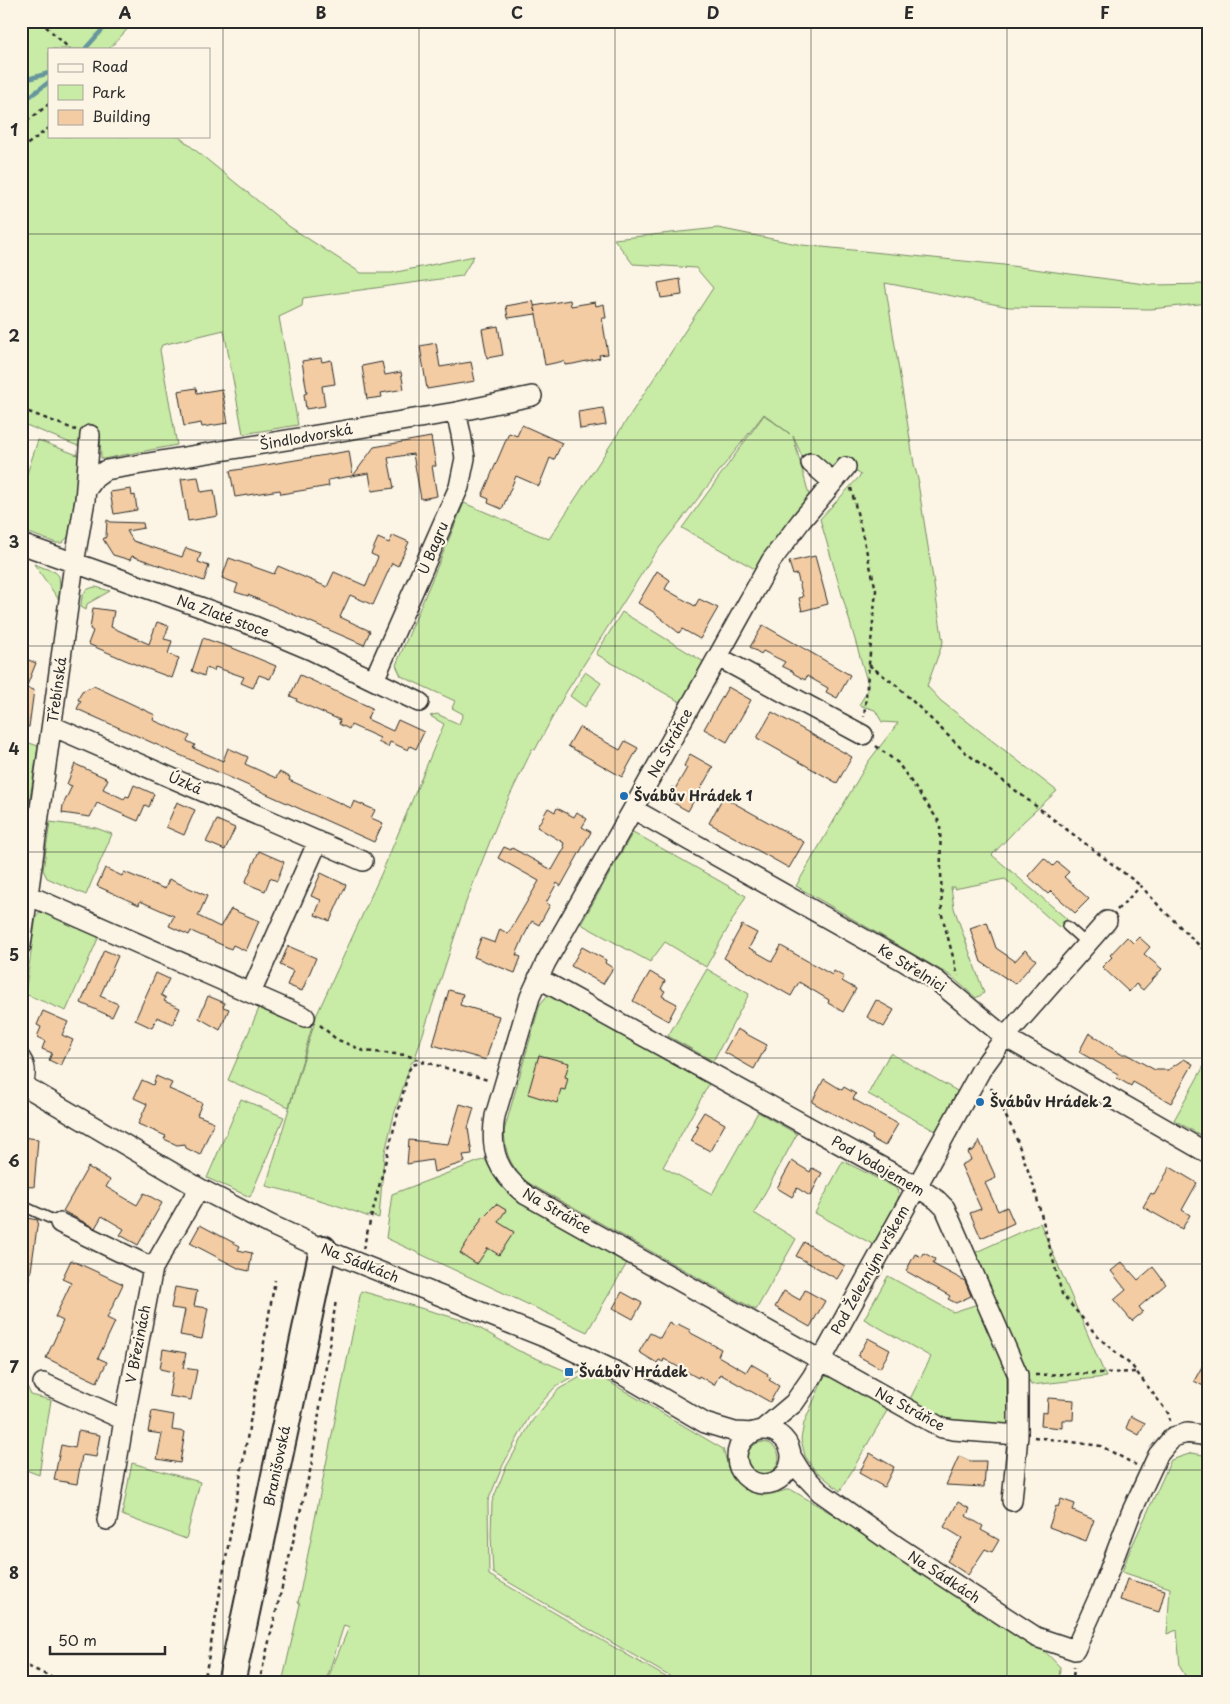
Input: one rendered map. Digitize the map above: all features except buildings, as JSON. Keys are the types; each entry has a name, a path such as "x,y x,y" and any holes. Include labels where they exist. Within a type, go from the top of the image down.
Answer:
{"street":[{"name":"Šindlodvorská","path":"87,489 95,478 106,470 456,412 532,396"},
{"name":"U Bagru","path":"374,680 459,488 465,458 456,412"},
{"name":"Třebínská","path":"21,944 74,564 87,489 90,435"},
{"path":"812,463 833,482"},
{"name":"Na Stráňce","path":"846,467 801,520 771,561 538,978 530,997 495,1116 492,1131 497,1162 502,1172 513,1185 526,1195 942,1428 1018,1435"},
{"name":"Na Zlaté stoce","path":"21,544 254,626 419,702"},
{"path":"718,657 863,735"},
{"name":"Úzká","path":"52,726 363,861"},
{"name":"Ke Střelnici","path":"633,809 937,981 1005,1037 1209,1154"},
{"path":"252,993 318,841"},
{"path":"28,895 305,1017"},
{"name":"Pod Železným vrškem","path":"758,1432 794,1403 820,1361 982,1070 1005,1037 1107,921"},
{"name":"Pod Vodojemem","path":"538,978 916,1186 937,1200 945,1208 1018,1375 1018,1435 1012,1501"},
{"path":"21,1059 26,1070 22,1086"},
{"name":"Na Sádkách","path":"22,1086 199,1188 270,1225 360,1264 549,1339 623,1375 705,1423 735,1432 758,1432"},
{"name":"V Březinách","path":"108,1520 124,1420 153,1268 199,1188"},
{"path":"60,1223 153,1268"},
{"name":"Branišovská","path":"231,1683 324,1249"},
{"path":"43,1383 124,1420"},
{"name":"Pod Železným vrškem","path":"790,1452 794,1403"},
{"name":"Na Sádkách","path":"705,1423 727,1446 738,1462"},
{"path":"758,1432 779,1435 790,1452 790,1465 786,1472 780,1479 772,1483 754,1482 746,1478 740,1470 737,1453 740,1445 746,1438 758,1432"},
{"path":"1150,1472 1158,1455 1173,1437 1187,1432 1209,1436"},
{"name":"Na Sádkách","path":"790,1452 800,1472 820,1492 898,1547 1036,1636 1076,1650 1150,1472"},
{"name":"Na Sádkách","path":"772,1483 794,1483 820,1492"}],"lane":[{"path":"1067,926 1087,944"},
{"path":"21,1205 60,1223"}],"path":[{"path":"40,21 69,48"},
{"path":"21,126 48,105"},
{"path":"21,149 48,129"},
{"path":"21,409 90,435"},
{"path":"846,467 876,590 863,735 898,763 940,823 942,915 965,1005"},
{"path":"869,665 896,685 965,752 1141,886 1209,955"},
{"path":"1107,921 1141,886"},
{"path":"305,1017 318,1023 336,1039 364,1050 406,1055 504,1084"},
{"path":"360,1264 408,1070 412,1065 425,1062"},
{"path":"982,1070 1014,1132 1034,1187 1062,1294 1099,1338 1132,1366 1168,1413 1173,1437"},
{"path":"204,1683 274,1280"},
{"path":"258,1683 311,1467 336,1300"},
{"path":"1018,1375 1136,1372"},
{"path":"1018,1435 1101,1446 1150,1472"},
{"path":"21,1663 64,1683"}],"green space":[{"path":"21,21 135,21 110,48 48,48 48,138 180,138 290,227 361,273 392,273 474,256 462,276 303,298 302,306 279,317 298,425 243,434 224,330 162,345 160,350 177,445 103,459 101,458 100,433 82,434 78,446 21,423"},
{"path":"718,228 802,245 1004,265 1152,285 1209,284 1209,303 1151,309 1009,307 885,283 914,464 919,483 943,642 927,686 941,701 1057,791 1024,821 992,855 1067,919 1060,928 1005,879 954,889 954,887 951,887 954,908 984,993 976,998 951,976 796,886 868,762 898,723 882,722 875,710 859,705 869,688 820,519 861,475 848,465 835,469 817,457 808,470 793,436 809,495 755,569 682,528 764,415 790,434 764,414 653,556 565,694 535,750 532,749 529,755 500,816 466,902 414,1061 411,1063 394,1115 384,1156 379,1218 370,1215 369,1217 292,1192 266,1186 317,1014 382,872 444,724 430,716 437,714 459,724 463,714 452,708 455,701 401,676 396,665 464,503 549,539 713,288 696,268 633,264 614,239"},
{"path":"38,440 80,456 72,522 69,536 62,543 56,543 21,530 21,492"},
{"path":"34,564 55,572 59,576 59,600"},
{"path":"96,587 110,591 87,604 86,610 81,607 84,593"},
{"path":"622,612 704,662 682,703 596,654"},
{"path":"585,672 601,683 585,707 570,696"},
{"path":"21,740 38,746 29,805 21,802"},
{"path":"50,822 96,828 112,834 86,895 47,878 43,870"},
{"path":"633,832 746,896 706,967 665,942 650,962 581,924"},
{"path":"40,911 100,934 66,1011 25,994 36,917"},
{"path":"707,969 749,994 713,1061 668,1036"},
{"path":"553,996 709,1084 663,1167 712,1194 758,1112 797,1134 754,1213 796,1239 756,1310 525,1181 515,1169 507,1153 504,1131 540,1004 546,997"},
{"path":"260,1006 312,1027 289,1107 228,1080"},
{"path":"890,1053 959,1092 937,1132 868,1094"},
{"path":"1209,1057 1209,1140 1174,1120"},
{"path":"241,1099 284,1117 250,1197 207,1178"},
{"path":"485,1159 500,1184 520,1203 627,1263 587,1332 386,1238 392,1194"},
{"path":"843,1161 896,1188 899,1195 896,1206 874,1245 815,1213"},
{"path":"1040,1223 1106,1377 1031,1385 974,1253"},
{"path":"888,1276 953,1312 978,1304 1014,1377 1009,1427 949,1423 910,1399 931,1357 864,1319"},
{"path":"361,1291 469,1322 517,1350 573,1374 584,1370 556,1386 529,1417 503,1465 488,1501 489,1575 676,1683 282,1683 300,1604 298,1603","holes":["344,1625 349,1627 328,1678 327,1678"]},
{"path":"591,1371 723,1449 731,1472 740,1485 747,1490 763,1495 790,1489 900,1554 1035,1641 1060,1667 1059,1683 681,1683 493,1573 492,1502 505,1469 532,1421 559,1389"},
{"path":"832,1376 888,1409 840,1491 813,1468 805,1456 801,1439 804,1423 824,1377"},
{"path":"21,1384 27,1386 31,1395 51,1400 39,1475 21,1468"},
{"path":"763,1442 769,1443 774,1447 778,1452 778,1464 774,1469 769,1473 763,1474 757,1473 752,1469 748,1464 747,1458 748,1452 752,1447 757,1443"},
{"path":"1192,1453 1209,1456 1209,1683 1185,1683 1187,1679 1180,1667 1177,1630 1167,1634 1170,1588 1122,1572 1171,1460"},
{"path":"132,1463 200,1482 186,1539 122,1515"}],"waterway":[{"path":"86,48 110,21"},
{"path":"21,81 48,73"},
{"path":"21,103 48,83"}],"place":[{"name":"Švábův Hrádek 1","path":"624,796"},
{"name":"Švábův Hrádek 2","path":"980,1102"},
{"name":"Švábův Hrádek","path":"569,1372"}]}
